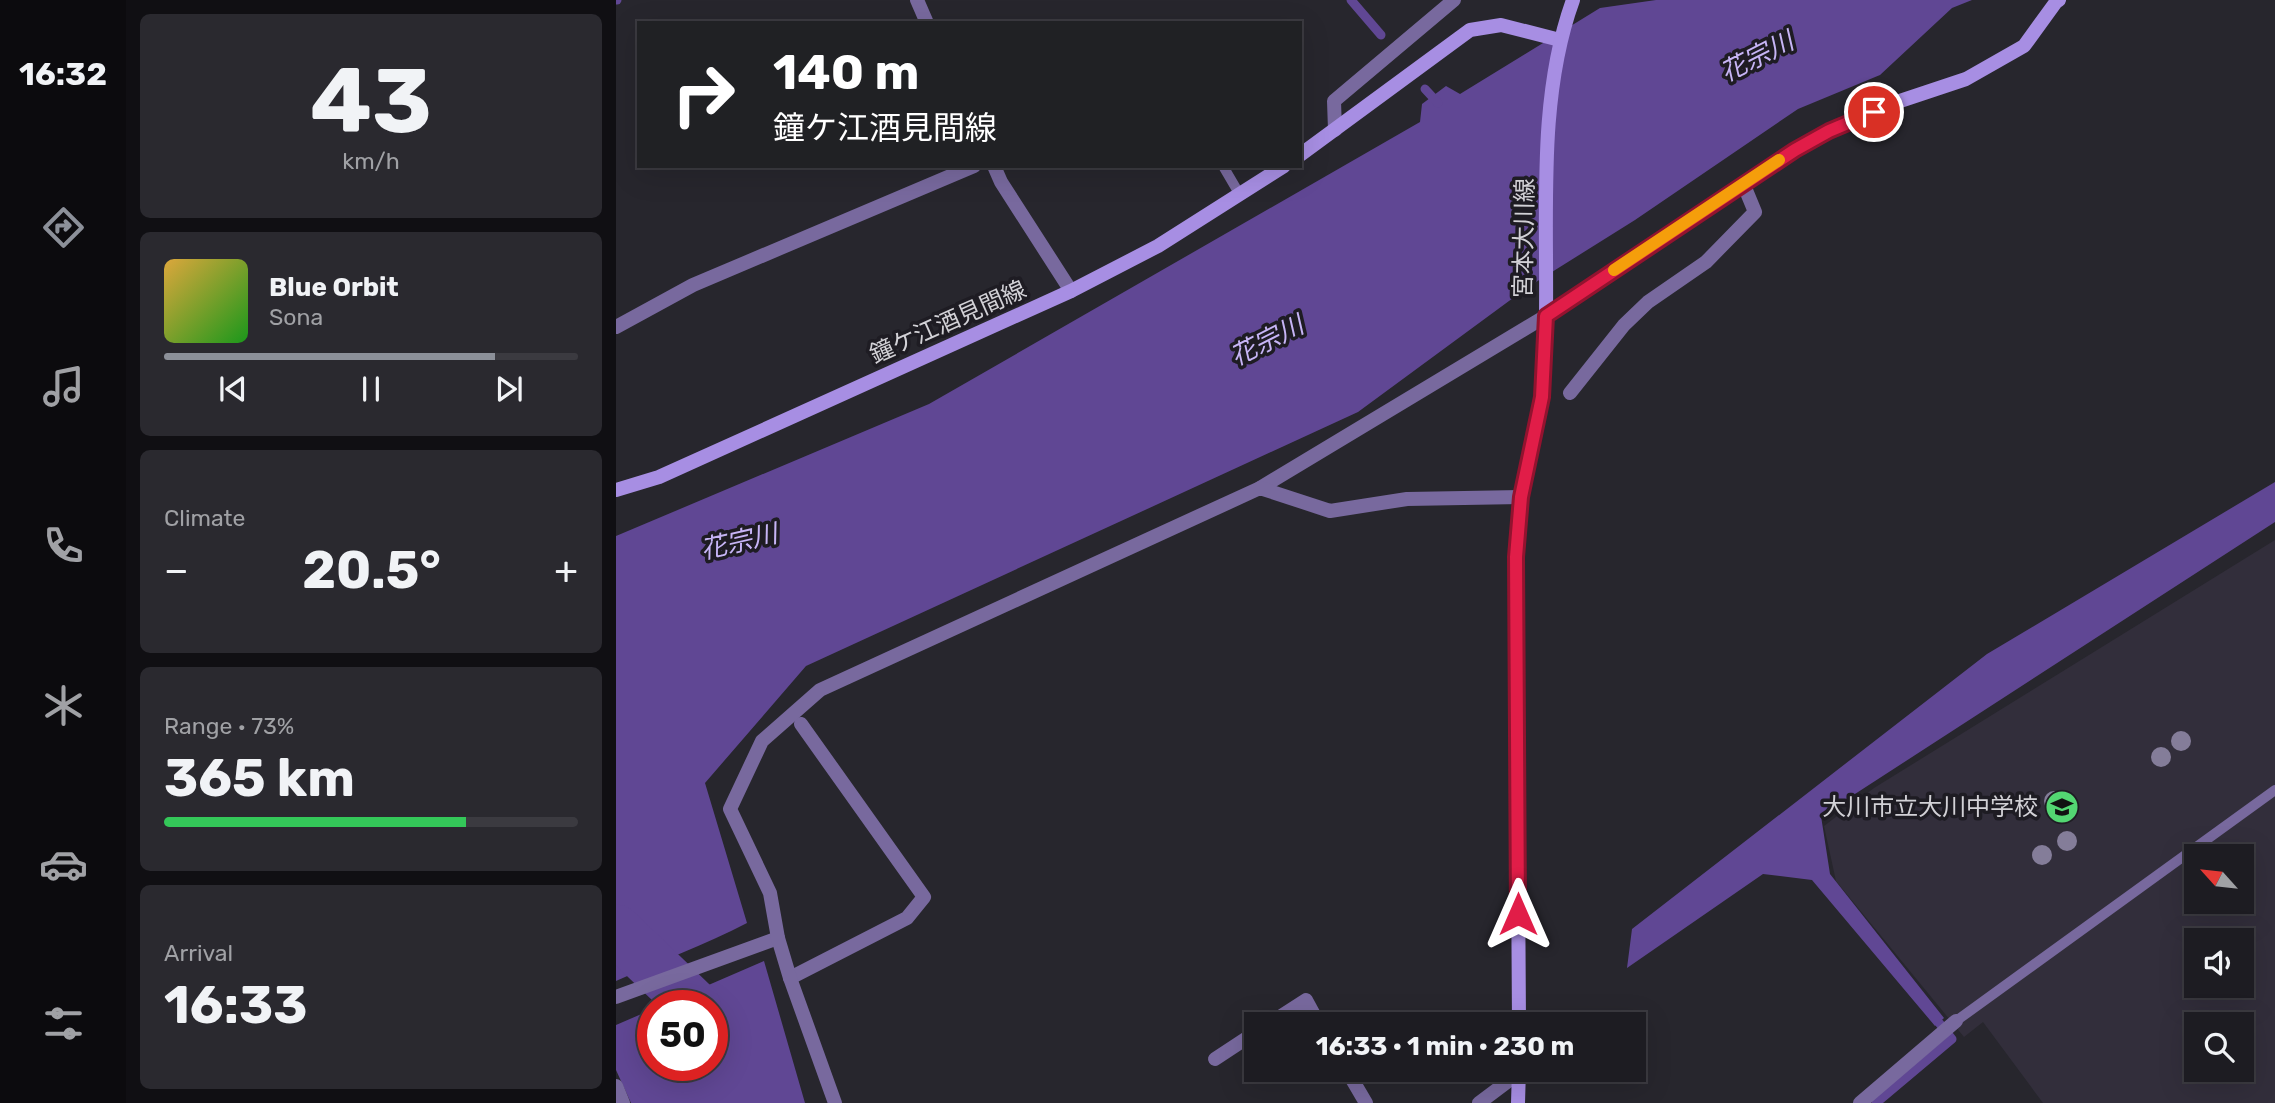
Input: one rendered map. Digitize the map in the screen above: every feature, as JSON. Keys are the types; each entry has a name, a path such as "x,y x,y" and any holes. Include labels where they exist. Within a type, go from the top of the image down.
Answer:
{"main road":[{"path":"1546,316 1743,183 1829,131 1897,102 1966,79 2024,46 2059,0"},
{"name":"宮本大川線","path":"1519,1012 1516,557 1521,497 1542,397 1550,105 1560,40 1571,6"},
{"path":"1302,154 1469,30 1501,25 1560,40"},
{"name":"鐘ケ江酒見間線","path":"616,490 659,477 1071,291 1158,246 1281,168"},
{"path":"1518,1103 1519,1082"}],"street":[{"path":"917,0 927,21"},
{"path":"1335,130 1334,101 1454,0"},
{"path":"616,327 693,285 969,168"},
{"path":"994,168 1071,291"},
{"path":"1570,393 1624,325 1648,302 1706,262 1755,212 1743,183"},
{"path":"835,1103 790,978 778,938 770,893 730,809 762,741 820,690 1260,488 1546,316"},
{"path":"1260,488 1330,511 1407,499 1521,497"},
{"path":"790,978 907,918 924,897 801,724"},
{"path":"616,997 778,938"},
{"path":"1288,1012 1306,1000 1313,1012"},
{"path":"1860,1103 1956,1021"},
{"path":"1215,1059 1244,1040"},
{"path":"1354,1082 1366,1103"},
{"path":"1479,1103 1505,1082"},
{"path":"616,1086 623,1103"}],"lane":[{"path":"1224,168 1241,195"},
{"path":"1956,1021 2275,790"}],"shaded area":[{"name":"大川市立大川中学校","path":"2275,540 2275,1103 2043,1103 1983,1022 1964,1037 1836,881 1824,826 1874,788"}],"water":[{"path":"1656,0 1972,0 1952,8 1880,75 1798,109 1635,220 1528,287 1358,412 806,666 705,783 747,923 616,981 616,536 929,404 1420,122 1422,104 1446,86 1460,94 1600,8"},
{"path":"2275,482 2275,522 1821,816 1830,874 1944,1018 1935,1026 1812,880 1763,874 1627,968 1632,929 1987,654"},
{"path":"764,961 805,1103 631,1103 616,1070 616,1025 637,1016 637,1081 728,1081 728,990 697,990"}],"waterway":[{"path":"1351,0 1381,35"},
{"path":"1425,89 1438,103"},
{"name":"花宗川","path":"616,930 678,990"},
{"path":"1876,1103 1952,1039 1932,1014"}],"slow traffic":[{"path":"1614,270 1779,160"}],"place":[{"name":"大川市立大川中学校","path":"2062,807"}],"route":[{"path":"1518,914 1516,557 1521,497 1542,397 1546,316 1795,150 1829,131 1874,112"}]}
